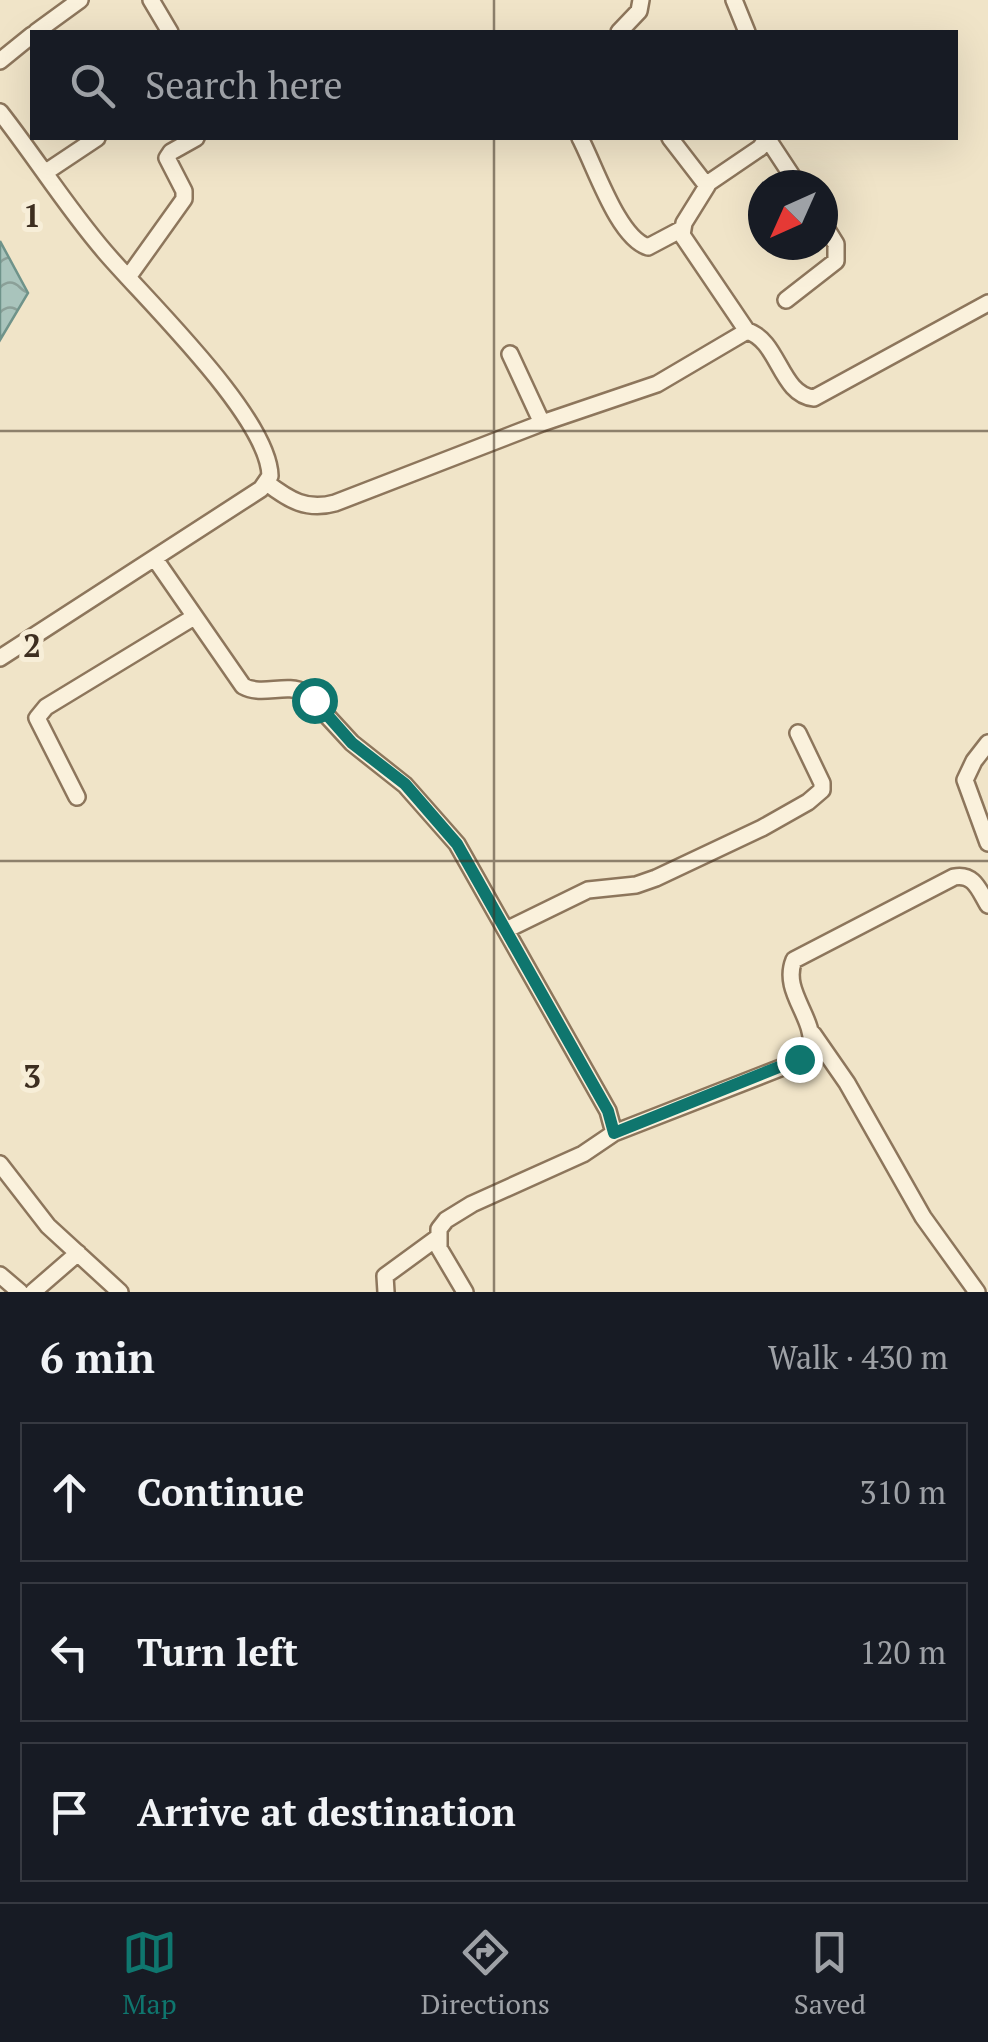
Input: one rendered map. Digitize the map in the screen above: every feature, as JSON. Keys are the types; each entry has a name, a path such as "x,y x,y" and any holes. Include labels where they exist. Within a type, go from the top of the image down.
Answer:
{"street":[{"path":"39,30 80,0"},
{"path":"151,0 169,30"},
{"path":"621,30 640,11 641,0"},
{"path":"734,0 746,30"},
{"path":"0,61 30,37"},
{"path":"0,112 103,250 156,305 244,414 267,456 270,476 267,484 0,658"},
{"path":"46,172 93,140"},
{"path":"129,276 184,199 168,158 171,152 192,140"},
{"path":"581,140 619,219 635,240 648,247 682,230 706,184 760,148 766,140"},
{"path":"672,140 706,184"},
{"path":"768,140 788,170"},
{"path":"682,230 685,241 747,330 763,340 798,394 814,398 986,308"},
{"path":"786,300 836,260"},
{"path":"267,484 298,504 321,507 657,384 747,330"},
{"path":"510,354 542,424"},
{"path":"155,559 244,686 262,691 296,688 306,692 352,743 416,796 457,844 608,1111 614,1133"},
{"path":"77,797 37,718 46,707 194,617"},
{"path":"506,930 588,890 645,883 808,802 822,790 822,783 798,732"},
{"path":"988,743 964,780 988,842"},
{"path":"977,886 988,872"},
{"path":"976,1292 923,1217 847,1082 814,1034 789,972 794,960 954,877 963,875 977,886 988,904"},
{"path":"465,1292 437,1238 446,1220 472,1204 583,1154 614,1133 783,1068 811,1049 814,1034"},
{"path":"0,1164 38,1215 120,1292"},
{"path":"386,1292 385,1276 437,1238"},
{"path":"33,1292 78,1254"},
{"path":"0,1275 20,1292"}],"water":[{"path":"0,241 28,293 0,340"}],"route":[{"path":"314,700 352,743 405,784 457,844 608,1111 614,1133 799,1059"}]}
